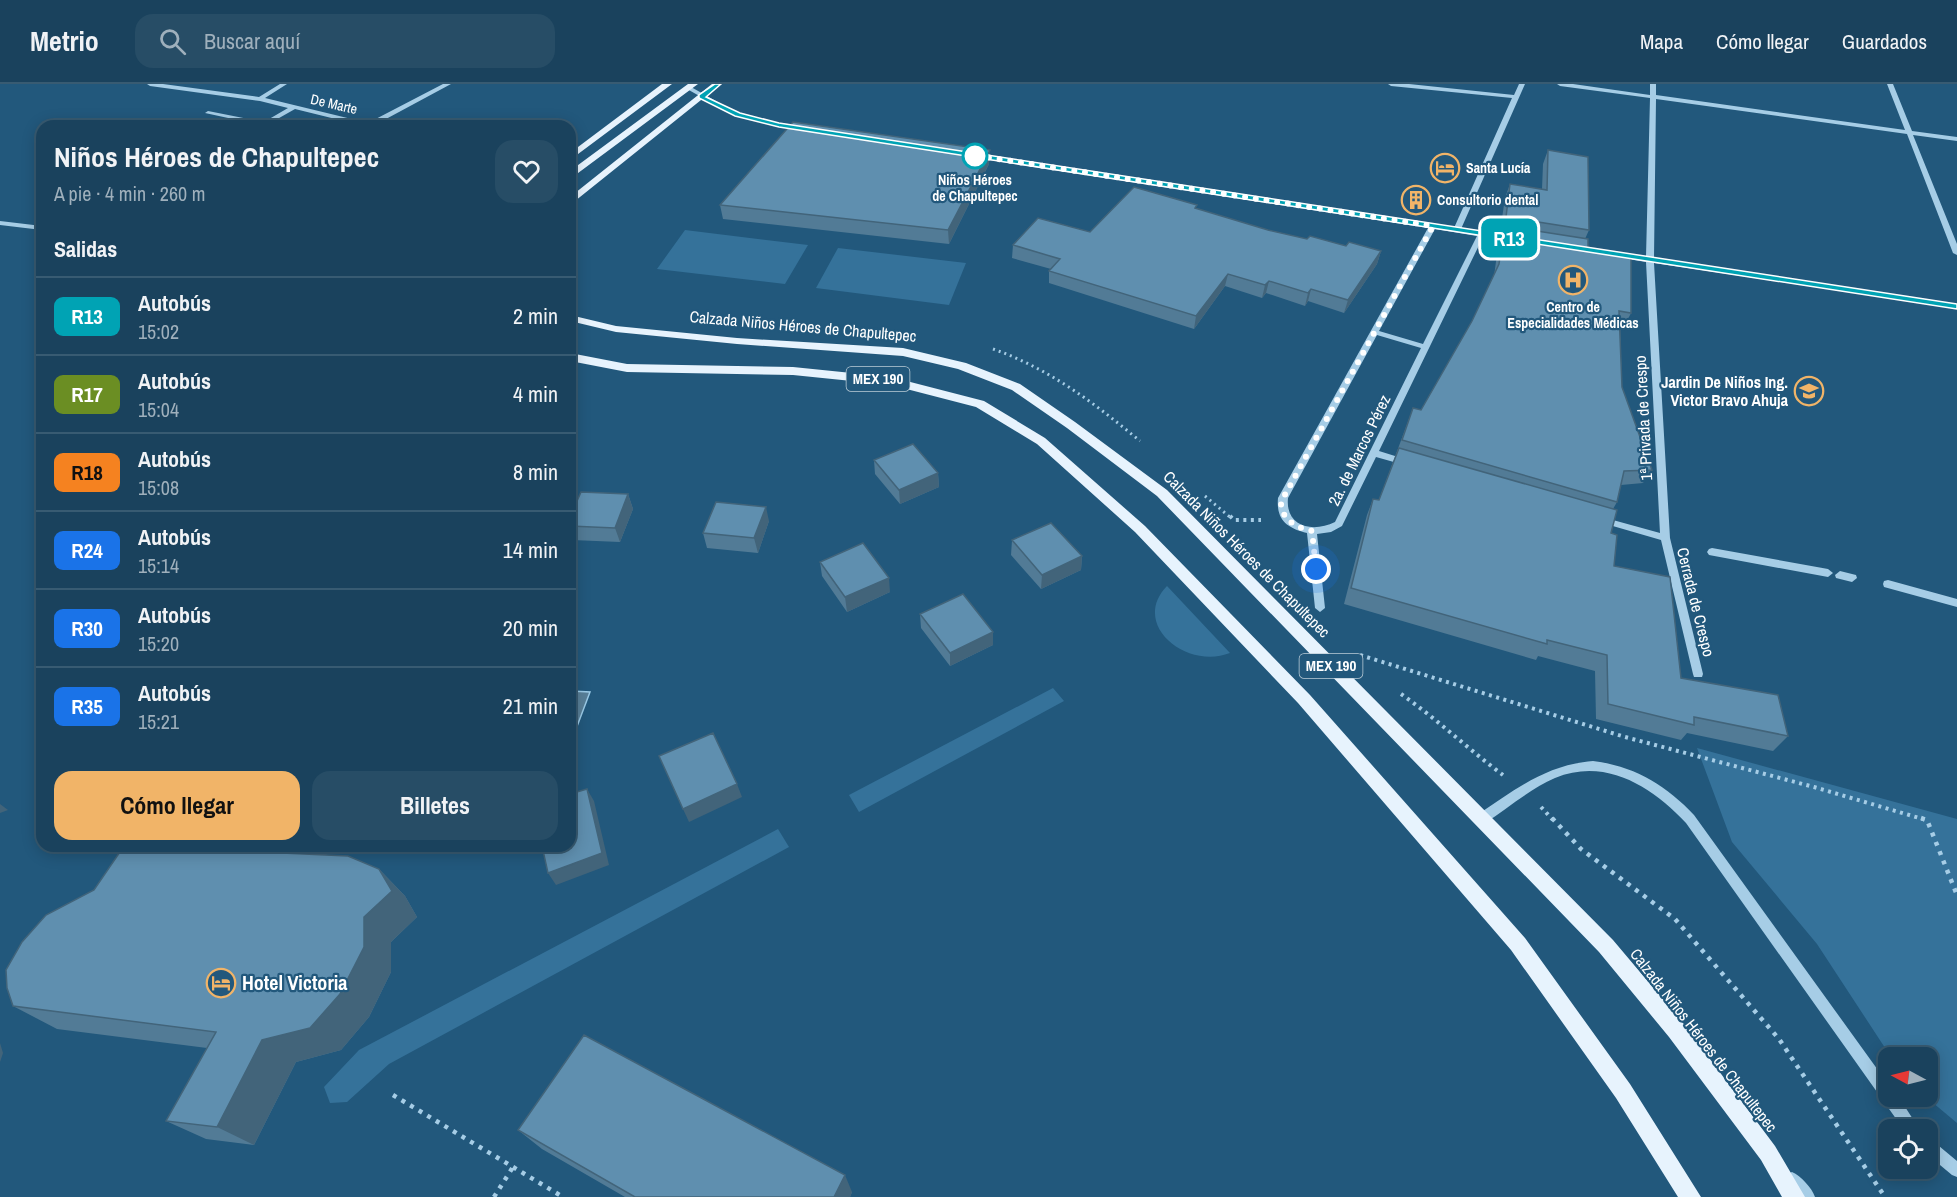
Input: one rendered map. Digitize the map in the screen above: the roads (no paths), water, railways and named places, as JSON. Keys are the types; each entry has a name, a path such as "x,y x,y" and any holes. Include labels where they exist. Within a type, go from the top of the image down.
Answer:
{"main road":[{"path":"576,153 668,84"},
{"path":"576,197 717,84"},
{"path":"576,172 691,86"},
{"name":"Calzada Niños Héroes de Chapultepec","path":"576,319 616,329 737,341 903,352 962,366 1016,387 1162,492 1606,946 1676,1030 1768,1153 1794,1197"},
{"name":"MEX 190","path":"576,358 627,368 793,371 891,381 980,404 1041,441 1140,529 1304,699 1518,944 1623,1091 1690,1197"}],"street":[{"name":"De Marte","path":"150,84 185,85 260,99 348,120"},
{"path":"260,99 284,84"},
{"path":"379,120 448,84"},
{"path":"1391,84 1516,97"},
{"path":"1457,230 1522,84"},
{"path":"1560,84 1653,99 1957,139"},
{"name":"1ª Privada de Crespo","path":"1653,84 1650,260 1665,538"},
{"path":"1890,84 1957,253"},
{"path":"691,86 701,97 737,115 814,131"},
{"path":"272,120 294,107"},
{"path":"208,113 244,120"},
{"path":"966,154 1526,241"},
{"path":"0,223 36,227"},
{"path":"1320,608 1312,531 1298,527 1288,520 1282,511 1281,502 1433,226"},
{"name":"2a. de Marcos Pérez","path":"1312,531 1330,530 1339,524 1482,234"},
{"path":"1594,252 1957,306"},
{"path":"1375,332 1426,347"},
{"path":"1374,453 1419,466"},
{"path":"1587,515 1665,538"},
{"name":"Cerrada de Crespo","path":"1665,538 1698,674"},
{"path":"1712,552 1828,573"},
{"path":"1840,575 1852,578"},
{"path":"1888,584 1957,603"},
{"path":"1481,819 1554,773 1584,767 1609,769 1627,773 1651,783 1689,819 1904,1119"},
{"path":"1768,1153 1808,1197"},
{"path":"1938,1154 1957,1170"}],"place":[{"name":"Niños Héroes de Chapultepec","path":"975,156"},
{"name":"Santa Lucía","path":"1445,168"},
{"name":"Consultorio dental","path":"1416,200"},
{"name":"Centro de Especialidades Médicas","path":"1573,280"},
{"name":"Jardin De Niños Ing. Victor Bravo Ahuja","path":"1809,391"},
{"name":"Hotel Victoria","path":"221,983"}]}
